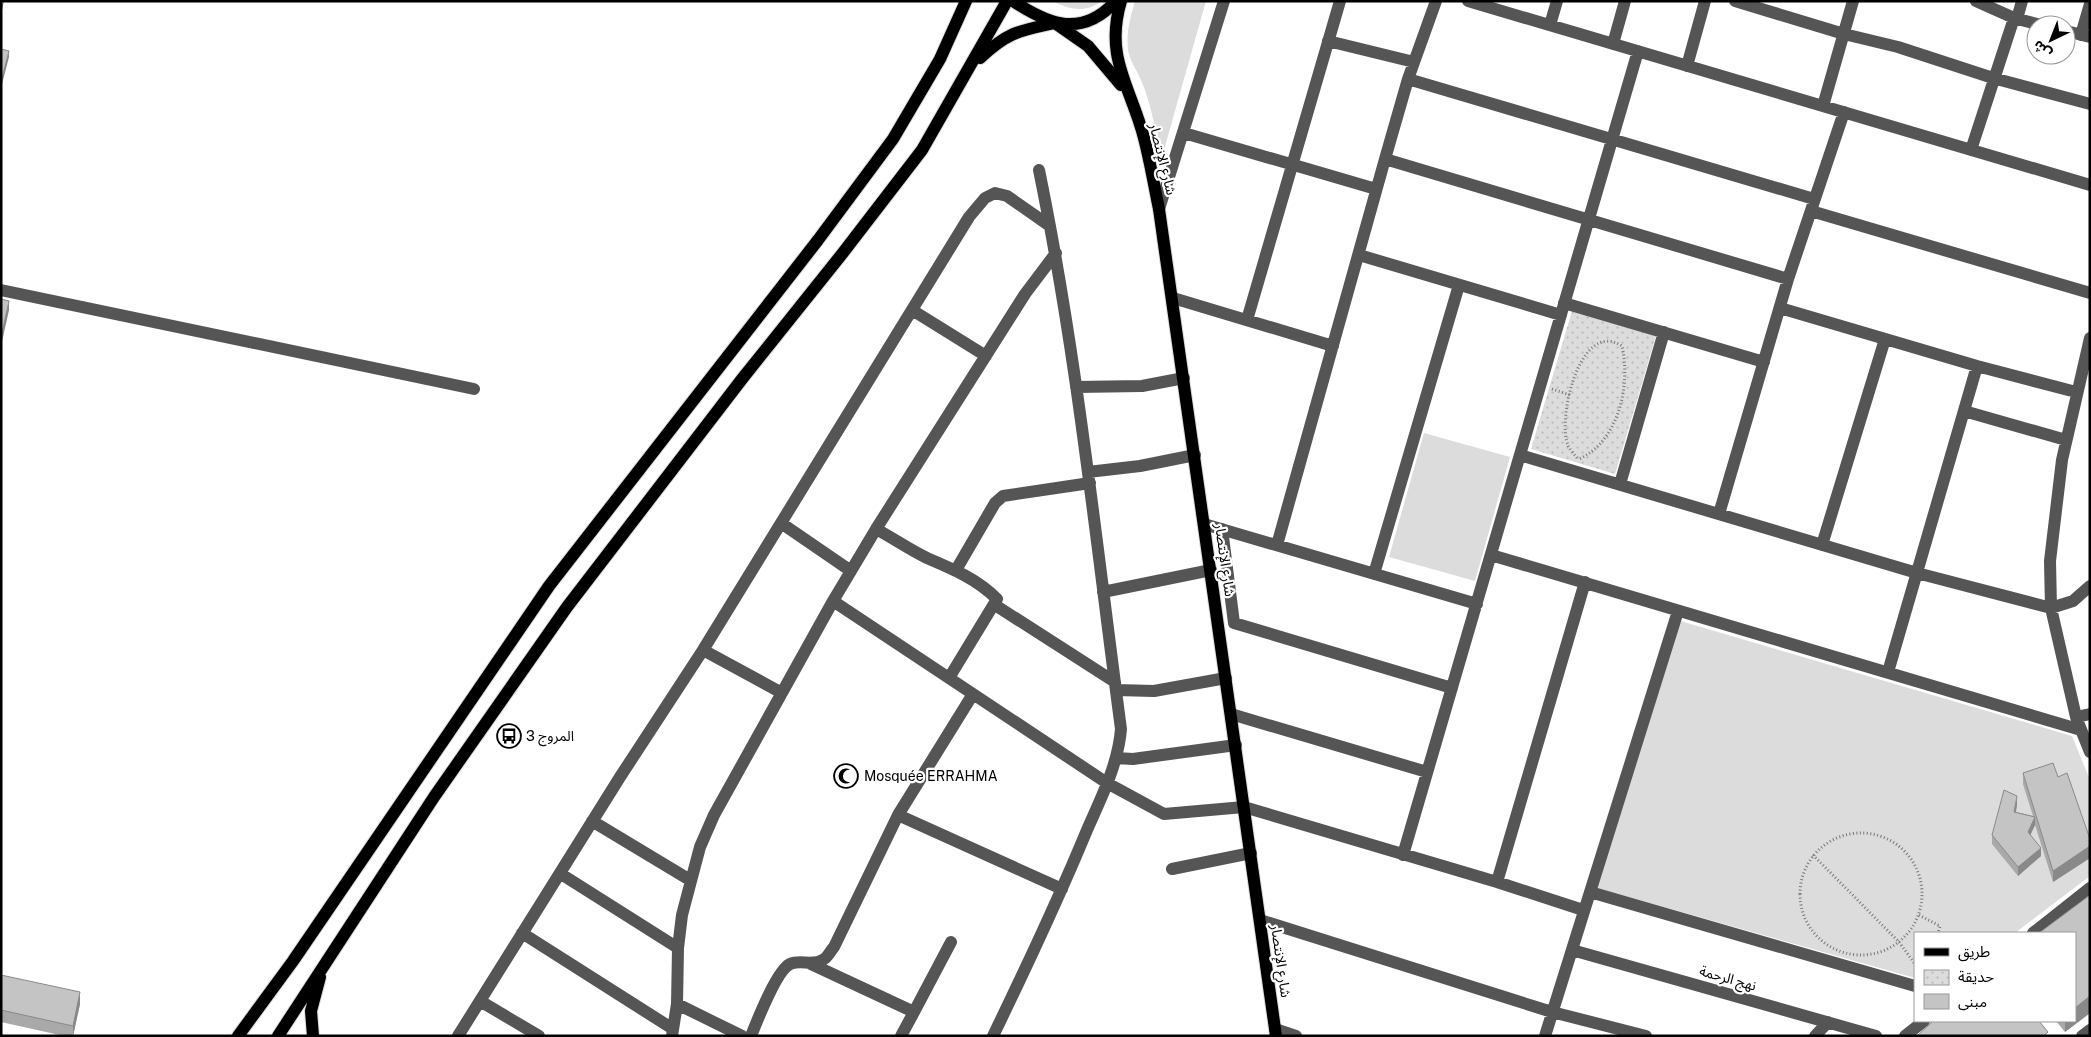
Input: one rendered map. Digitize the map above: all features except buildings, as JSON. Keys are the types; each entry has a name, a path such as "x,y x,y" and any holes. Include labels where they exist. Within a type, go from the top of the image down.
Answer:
{"main road":[{"path":"238,1036 293,961 549,586 818,240 893,139 940,59 966,1"},
{"path":"278,1036 434,797 567,607 742,379 922,150 1007,1"},
{"path":"1013,1 1037,17 1055,23 1074,34 1088,46 1127,92"},
{"path":"971,67 1005,36 1018,31 1055,23 1074,24 1087,21 1099,16 1116,1"},
{"name":"شارع الإنتصار","path":"1121,1 1116,16 1115,39 1119,68 1144,136 1159,209 1275,1032"},
{"path":"313,1036 311,1011 323,965"}],"street":[{"path":"1159,209 1224,1"},
{"path":"1247,320 1340,1"},
{"path":"1278,545 1376,189 1408,79 1436,1"},
{"path":"1468,1 1484,3 1612,44 2090,185"},
{"path":"1550,25 1557,1"},
{"path":"1612,44 1625,1"},
{"path":"1687,66 1706,1"},
{"path":"1735,1 1844,34 1898,47 1993,78 2090,104"},
{"path":"1823,106 1853,1"},
{"path":"1976,1 2026,21"},
{"path":"1971,150 1993,78 2022,1"},
{"path":"2085,36 2090,4"},
{"path":"1328,41 1414,62"},
{"path":"1403,855 1638,51"},
{"path":"1408,79 1612,140 2090,293"},
{"path":"1719,514 1788,279 1844,112"},
{"path":"1184,133 1376,189"},
{"path":"1385,159 1788,279"},
{"path":"993,1036 1062,889 1107,783 1120,747 1121,729 1076,387 1056,253 1038,170"},
{"path":"458,1036 561,874 592,821 703,650 969,217 985,198 994,193 1006,196 1050,226"},
{"path":"522,933 673,1032 682,915 700,847 714,814 833,601 876,529 1025,294 1056,253"},
{"path":"1359,255 1459,285 1664,332 1764,362"},
{"path":"1374,574 1459,285"},
{"path":"1,290 474,389"},
{"path":"1173,298 1333,346"},
{"path":"1780,308 1885,340 2076,392"},
{"path":"912,310 986,356"},
{"path":"1620,484 1664,332"},
{"path":"2090,338 2066,440 2052,526 2050,561 2051,608 2076,717 2090,752"},
{"path":"1822,546 1885,340"},
{"path":"1888,672 1978,366"},
{"path":"1076,387 1142,386 1184,378"},
{"path":"1964,411 2066,440"},
{"path":"956,570 995,503 1003,496 1195,455"},
{"path":"1520,455 1576,465 1620,484 1822,546 2051,608 2073,601 2090,586"},
{"path":"781,523 851,571"},
{"path":"1204,524 1476,604"},
{"path":"876,529 926,558 956,570 989,591 997,599 948,678"},
{"path":"1222,529 1234,623 1452,688"},
{"path":"1491,554 2082,730"},
{"path":"1103,592 1211,570"},
{"path":"1497,882 1585,582"},
{"path":"833,601 1107,783 1164,814 1244,807 1497,882 1583,910"},
{"path":"995,605 1074,654 1115,686 1154,691 1226,678"},
{"path":"1545,1036 1678,611"},
{"path":"703,650 782,693"},
{"path":"811,964 824,959 834,947 898,815 973,694"},
{"path":"1231,714 1427,772"},
{"path":"2076,717 2090,714"},
{"path":"1116,758 1134,759 1236,745"},
{"path":"898,815 1062,889"},
{"path":"592,821 690,880"},
{"path":"1172,869 1251,853"},
{"path":"561,874 678,948"},
{"path":"2034,932 2090,888"},
{"path":"1590,892 1914,986"},
{"path":"1260,920 1552,1012 1646,1036"},
{"path":"901,1036 951,942"},
{"name":"نهج الرحمة","path":"1572,950 1876,1036"},
{"path":"751,1036 760,1012 779,976 787,965 795,962 811,964 914,1012"},
{"path":"480,1001 539,1036"},
{"path":"676,1004 742,1036"},
{"path":"1815,1036 1828,1022"},
{"path":"1905,1036 1923,1022"},
{"path":"2082,1036 2090,1030"},
{"path":"1275,1032 1296,1036"}],"path":[{"path":"1606,340 1614,341 1622,346 1626,375 1624,392 1618,412 1601,443 1576,465 1567,445 1566,416 1577,368 1589,350 1606,340"},
{"path":"1540,385 1570,395"},
{"path":"1863,832 1882,836 1899,846 1912,860 1920,877 1922,896 1919,915 1911,930 1899,942 1883,951 1866,955 1848,954 1832,947 1817,937 1807,922 1801,905 1800,888 1804,870 1813,855 1827,842 1844,834 1863,832"},
{"path":"1813,855 1899,942 1914,963"},
{"path":"1919,915 1940,926 1938,932"}],"green space":[{"path":"1052,1 1101,1 1089,8 1077,9"},
{"path":"1135,1 1206,1 1164,150 1160,151 1146,94 1128,50 1129,26"},
{"path":"1572,311 1656,336 1615,474 1531,449"},
{"path":"1424,433 1510,457 1475,581 1389,557"},
{"path":"1677,620 2072,736 2090,780 2090,876 2016,932 1914,932 1914,978 1597,888"}],"place":[{"name":"المروج 3","path":"509,736"},
{"name":"Mosquée ERRAHMA","path":"846,776"}]}
